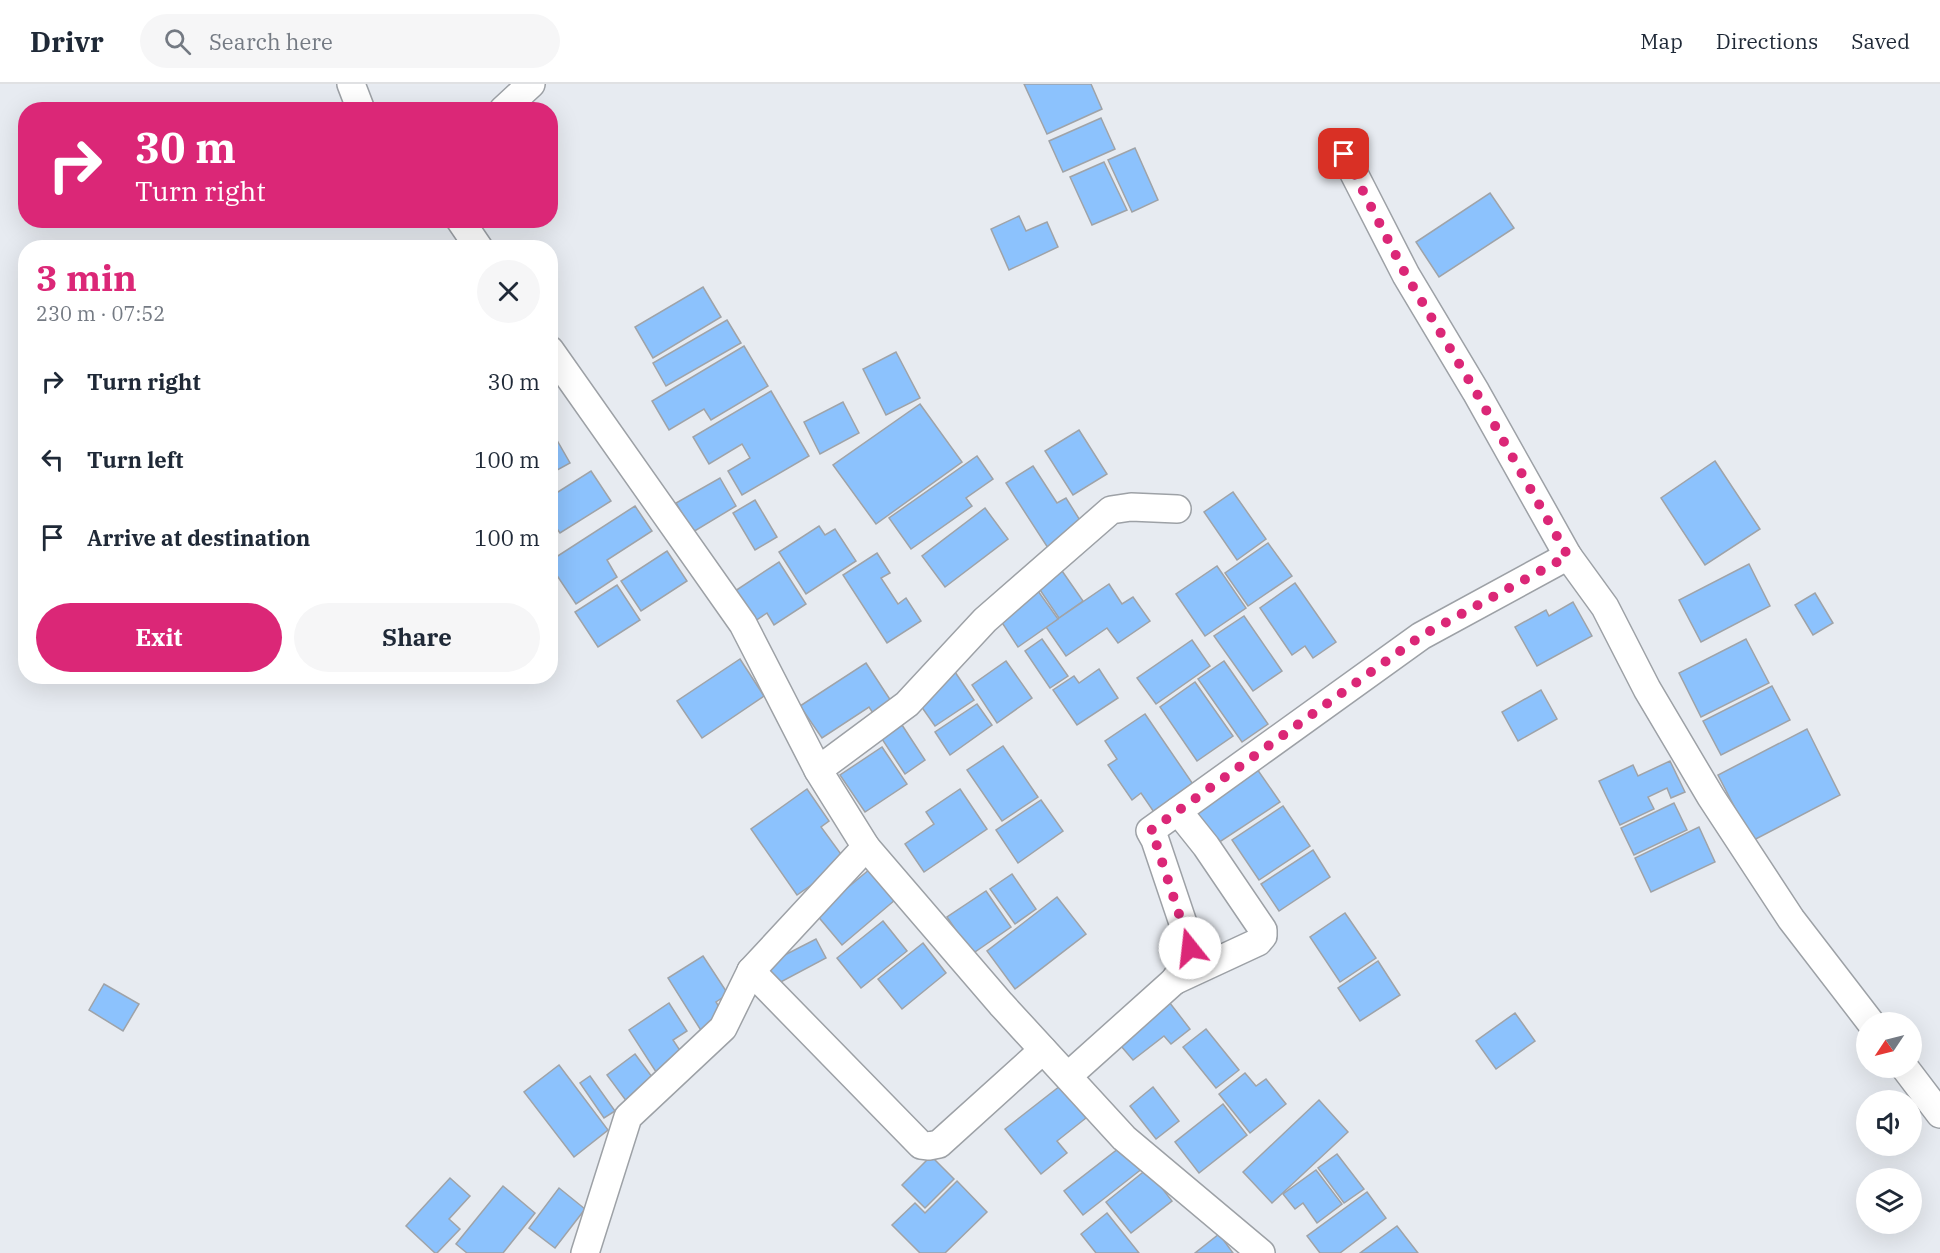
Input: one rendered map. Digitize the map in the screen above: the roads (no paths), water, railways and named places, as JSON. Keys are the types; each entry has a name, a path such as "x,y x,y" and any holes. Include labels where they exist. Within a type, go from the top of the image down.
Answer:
{"street":[{"path":"351,84 358,102"},
{"path":"512,102 531,84"},
{"path":"1344,154 1406,275 1476,392 1568,556 1605,607 1647,689 1711,797 1791,919 1863,1012"},
{"path":"558,361 743,624 818,770 866,847 1043,1050 1124,1138 1261,1253"},
{"path":"818,770 907,704 985,620 1111,510 1131,507 1177,509"},
{"path":"1068,1076 1174,981 1189,959 1189,941 1150,831 1421,636 1568,556"},
{"path":"1174,981 1258,942 1263,936 1263,930 1206,846 1178,811"},
{"path":"585,1253 627,1117 723,1028 751,971 866,847"},
{"path":"751,971 921,1144 929,1146 939,1144 1043,1050"},
{"path":"1913,1078 1940,1114"}]}
